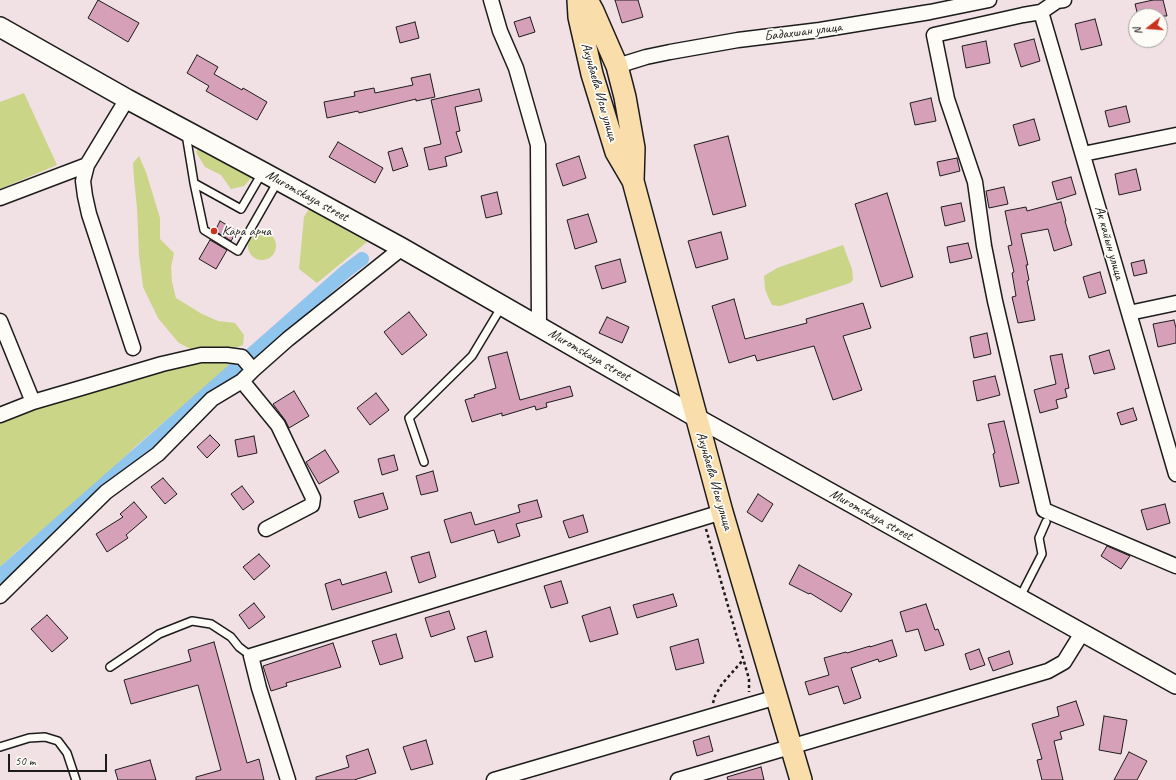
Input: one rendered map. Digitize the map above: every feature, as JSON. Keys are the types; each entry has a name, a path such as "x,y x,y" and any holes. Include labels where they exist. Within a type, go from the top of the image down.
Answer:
{"main road":[{"name":"Ахунбаева Исы улица","path":"578,0 579,17 592,74 616,152 633,181 722,512 801,780"},
{"name":"Ахунбаева Исы улица","path":"587,0 617,66 625,97 634,148 633,181"},
{"name":"Muromskaya street","path":"0,27 127,99 402,248 696,417"}],"street":[{"path":"491,0 500,31 516,68 538,145 539,327"},
{"name":"Бадахшан улица","path":"617,66 646,57 685,49 738,40 820,30 930,12 989,0"},
{"path":"1064,0 1057,1 1041,12 934,35 947,99 975,182 984,246 995,301 1049,516 1176,566"},
{"name":"Ак кайын улица","path":"1041,12 1175,468"},
{"path":"127,99 87,165 83,181 89,214 134,348"},
{"path":"1083,154 1176,135"},
{"path":"0,198 87,165"},
{"path":"0,596 68,531 106,492 158,454 212,399 242,381 247,363 288,339 402,248"},
{"path":"1129,313 1176,303"},
{"path":"0,321 33,402"},
{"path":"0,415 33,402 162,364 201,355 227,355 247,363"},
{"path":"242,381 278,425 312,498 312,505 266,529"},
{"name":"Muromskaya street","path":"696,417 1176,685"},
{"path":"288,780 259,688 251,656 722,512"},
{"path":"678,780 1048,671 1064,662 1082,633"},
{"path":"494,780 777,697"}],"lane":[{"path":"185,130 204,230 238,251 270,176"},
{"path":"194,183 241,209 270,176"},
{"path":"424,462 409,418 472,356 502,306"},
{"path":"1020,598 1042,554 1039,538 1049,516"},
{"path":"110,667 159,634 192,621 211,624 230,636 239,647 251,656"},
{"path":"0,747 29,738 45,737 58,741 67,753 76,780"}],"path":[{"path":"705,527 744,660 749,679 750,697"},
{"path":"704,718 722,684 744,660"}],"green space":[{"path":"24,93 57,165 0,189 0,102"},
{"path":"200,146 253,176 244,186 231,189 221,175 205,167 196,152"},
{"path":"139,156 146,172 160,218 160,239 174,253 171,267 172,282 176,298 202,314 218,321 235,323 244,335 243,345 232,349 193,350 179,343 158,318 143,287 139,255 133,163"},
{"path":"309,209 367,242 317,283 299,269 304,217"},
{"path":"262,232 272,236 276,246 272,256 262,260 252,256 248,246 252,236"},
{"path":"843,245 852,269 853,280 850,283 780,306 772,305 765,289 764,276 777,268"},
{"path":"220,359 239,362 136,446 92,488 0,567 0,420 65,397 190,361"}],"building":[{"path":"98,0 139,23 128,42 88,18"},
{"path":"615,0 638,0 643,17 622,23"},
{"path":"1153,0 1163,0 1165,8 1136,8 1135,4"},
{"path":"530,17 535,32 519,37 514,22"},
{"path":"1095,19 1102,45 1081,50 1075,24"},
{"path":"415,22 419,38 400,43 396,27"},
{"path":"1034,39 1040,61 1021,67 1014,44"},
{"path":"986,41 990,63 966,68 962,46"},
{"path":"197,55 218,67 214,74 267,102 257,120 206,91 209,86 187,73"},
{"path":"430,74 435,97 416,101 416,99 359,113 358,111 327,118 324,102 355,96 354,92 374,88 375,93 413,85 411,78"},
{"path":"479,89 482,101 455,107 460,131 456,132 462,152 445,157 447,166 429,170 424,148 441,144 431,100"},
{"path":"931,98 936,121 915,125 910,103"},
{"path":"1126,106 1130,122 1109,127 1105,111"},
{"path":"1034,119 1040,140 1019,146 1013,125"},
{"path":"728,136 746,206 713,215 694,145"},
{"path":"338,142 383,168 375,183 329,157"},
{"path":"402,148 408,166 393,171 388,152"},
{"path":"579,156 586,178 563,186 556,164"},
{"path":"957,158 960,171 940,176 937,162"},
{"path":"1136,169 1141,190 1119,195 1115,174"},
{"path":"1071,177 1076,194 1057,200 1052,182"},
{"path":"1004,187 1008,204 989,208 986,191"},
{"path":"497,192 502,214 486,218 481,196"},
{"path":"887,193 913,277 881,287 855,204"},
{"path":"1061,202 1072,245 1054,251 1048,229 1021,234 1028,265 1026,265 1029,280 1027,281 1035,320 1018,323 1012,297 1016,296 1012,273 1014,272 1008,246 1012,245 1005,211 1026,207 1027,211"},
{"path":"961,203 965,221 945,226 941,207"},
{"path":"588,214 597,242 575,249 567,220"},
{"path":"220,221 237,231 231,241 215,231"},
{"path":"721,232 728,259 696,268 688,241"},
{"path":"210,240 227,250 216,269 199,259"},
{"path":"968,243 972,258 950,263 947,247"},
{"path":"620,259 626,282 602,289 595,266"},
{"path":"1144,260 1147,273 1134,276 1131,263"},
{"path":"1100,272 1106,293 1089,298 1083,277"},
{"path":"734,299 745,339 807,323 806,319 863,303 871,328 843,336 862,390 833,400 814,346 757,361 755,355 729,363 712,306"},
{"path":"409,312 427,335 402,355 384,332"},
{"path":"607,317 629,327 622,343 599,333"},
{"path":"1174,320 1176,328 1176,343 1158,347 1153,324"},
{"path":"987,333 991,354 974,358 970,337"},
{"path":"1109,350 1115,369 1094,374 1089,356"},
{"path":"507,352 520,400 570,386 573,396 546,403 547,407 536,410 535,406 502,416 502,413 472,422 465,400 475,397 474,395 496,388 488,357"},
{"path":"1062,354 1069,388 1065,389 1067,397 1056,400 1058,408 1040,413 1034,390 1056,384 1050,356"},
{"path":"995,376 1000,395 977,401 973,381"},
{"path":"294,391 309,416 289,428 273,404"},
{"path":"376,393 389,410 370,425 357,408"},
{"path":"1133,408 1137,420 1121,425 1117,413"},
{"path":"1004,421 1019,483 1000,487 993,454 995,453 988,424"},
{"path":"210,435 220,445 207,458 197,447"},
{"path":"254,436 257,453 238,457 235,440"},
{"path":"325,450 339,472 319,484 306,462"},
{"path":"394,455 398,470 382,475 378,459"},
{"path":"433,471 438,491 421,495 416,476"},
{"path":"163,478 177,494 165,504 151,487"},
{"path":"242,486 254,502 243,510 231,494"},
{"path":"383,493 388,509 359,518 354,501"},
{"path":"758,494 773,504 762,522 747,512"},
{"path":"537,500 542,517 516,524 520,536 498,543 494,530 451,543 444,520 471,512 475,525 520,512 518,505"},
{"path":"134,502 147,517 126,535 128,538 107,552 96,534 123,517 120,514"},
{"path":"1165,504 1170,523 1147,530 1141,510"},
{"path":"583,515 588,532 569,538 563,521"},
{"path":"1107,546 1130,556 1121,569 1101,556"},
{"path":"429,552 436,577 419,583 411,557"},
{"path":"259,554 270,566 254,580 243,567"},
{"path":"799,565 852,594 841,612 810,593 809,594 789,584"},
{"path":"386,572 392,592 332,610 325,584 340,579 342,585"},
{"path":"561,581 568,603 551,608 544,586"},
{"path":"673,594 677,606 637,618 633,605"},
{"path":"254,603 265,617 249,629 239,615"},
{"path":"926,604 935,630 938,629 944,645 925,651 918,629 906,632 900,612"},
{"path":"610,607 618,634 590,642 582,616"},
{"path":"449,611 455,629 431,637 425,618"},
{"path":"47,615 68,638 52,652 31,629"},
{"path":"486,631 493,657 475,662 467,637"},
{"path":"396,634 403,658 380,665 372,641"},
{"path":"698,639 704,663 676,670 670,647"},
{"path":"892,640 897,656 879,662 878,659 851,668 861,698 844,704 838,686 809,695 805,682 829,675 824,658"},
{"path":"214,642 247,763 259,759 264,780 196,780 196,777 221,770 198,685 131,704 124,680 191,661 188,650"},
{"path":"333,643 341,667 286,683 287,686 271,691 263,666"},
{"path":"979,649 985,665 970,670 965,654"},
{"path":"1009,651 1013,664 993,671 988,658"},
{"path":"1076,701 1084,725 1060,732 1062,739 1054,741 1063,780 1042,780 1037,760 1042,759 1032,724 1059,716 1057,707"},
{"path":"1104,716 1127,720 1121,754 1099,750"},
{"path":"709,736 713,751 697,756 693,741"},
{"path":"426,740 433,764 411,770 403,747"},
{"path":"368,749 376,773 354,780 316,780 316,777 349,767 346,756"},
{"path":"1129,752 1147,761 1137,780 1114,780"},
{"path":"150,760 156,780 118,780 115,770"},
{"path":"761,767 764,780 728,780 727,777"}],"waterway":[{"path":"0,576 346,271 362,259"}],"place":[{"name":"Кара арча","path":"214,231"}]}
